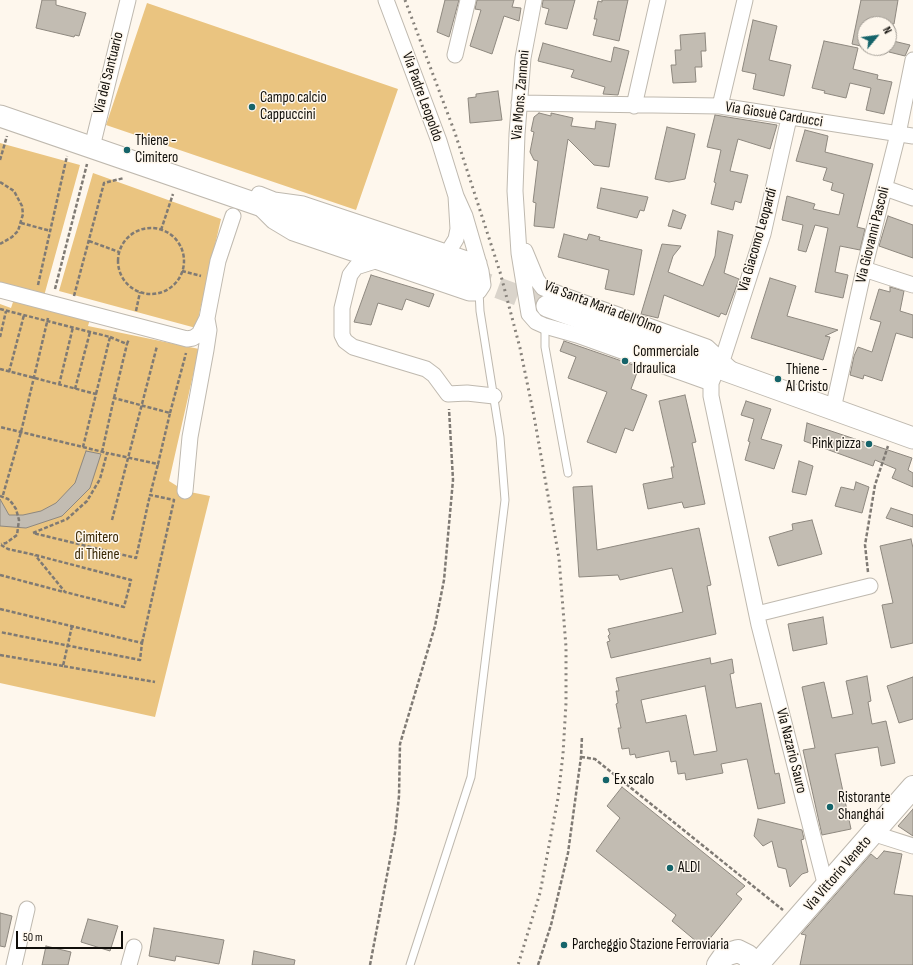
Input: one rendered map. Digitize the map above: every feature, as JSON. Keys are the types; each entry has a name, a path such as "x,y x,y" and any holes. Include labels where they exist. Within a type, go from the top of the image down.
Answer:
{"main road":[{"path":"4,125 90,155 230,195 256,205 476,277"},
{"name":"Via Santa Maria dell'Olmo","path":"545,307 913,438"},
{"name":"Via Vittorio Veneto","path":"757,965 777,941 786,934 913,787"},
{"path":"718,965 725,955 745,958 753,946 777,941"}],"street":[{"name":"Via del Santuario","path":"90,155 128,0"},
{"name":"Via Padre Leopoldo","path":"386,0 439,141 456,196 465,216 476,277"},
{"path":"455,54 468,0"},
{"name":"Via Mons. Zannoni","path":"515,191 519,104 523,58 534,0"},
{"path":"634,106 658,0"},
{"path":"720,106 745,0"},
{"name":"Via Giovanni Pascoli","path":"833,409 864,269 898,134 913,60"},
{"name":"Via Giosuè Carducci","path":"519,104 720,106 789,118 913,136"},
{"name":"Via Giacomo Leopardi","path":"722,371 763,234 789,118"},
{"path":"885,188 913,198"},
{"name":"Via Santa Maria dell'Olmo","path":"515,191 522,242 539,285 545,307 536,322 529,314 526,301 519,253 515,191"},
{"path":"230,195 255,193 274,200 303,204 448,252 476,277 470,293 293,233 273,221 256,205"},
{"name":"Via Padre Leopoldo","path":"448,252 456,239 458,230 456,196"},
{"path":"0,290 187,339 198,334 207,318 214,280 224,242 233,216"},
{"path":"375,261 356,267 350,275 342,308 342,335 345,341 353,347 426,369 434,375 448,394 467,392 494,396"},
{"path":"864,269 913,285"},
{"path":"526,301 535,290 545,307"},
{"path":"185,491 190,437 209,330 207,318"},
{"name":"Via Nazario Sauro","path":"722,371 710,396 757,614 826,887"},
{"path":"757,614 870,586"},
{"path":"872,833 913,846"},
{"path":"14,965 26,909"},
{"path":"130,965 134,947"}],"lane":[{"path":"410,965 471,777 505,500 500,437 476,277"},
{"path":"545,307 545,347 568,473"}],"path":[{"path":"0,160 4,125"},
{"path":"0,545 6,543 17,535 19,528 16,509 8,499 1,495 21,432 90,155"},
{"path":"16,294 22,288 32,284 39,285 67,156"},
{"path":"88,312 86,303 73,297 104,183 127,177"},
{"path":"0,182 8,185 19,198 22,206 21,223 12,237 0,244"},
{"path":"161,230 173,194"},
{"path":"21,223 51,231"},
{"path":"144,229 161,230 175,239 180,246 184,263 182,271 179,279 166,290 158,293 140,292 126,283 121,276 118,267 119,252 124,242 136,232 144,229"},
{"path":"89,241 119,252"},
{"path":"182,271 214,280"},
{"path":"132,324 140,292"},
{"path":"0,310 48,320 110,337 82,447"},
{"path":"0,337 6,311"},
{"path":"9,372 24,315"},
{"path":"59,385 73,327"},
{"path":"75,389 90,332"},
{"path":"112,520 158,343"},
{"path":"102,452 127,344"},
{"path":"107,453 100,479 87,501 67,519 33,533 136,558 186,350"},
{"path":"0,370 96,394"},
{"path":"370,965 395,833 400,744 435,626 444,580 453,480 448,394"},
{"path":"114,398 170,413"},
{"path":"0,427 129,459 158,464"},
{"path":"870,586 865,545 875,485 890,442"},
{"path":"0,632 67,644 140,660 142,642 174,500 150,495"},
{"path":"0,545 8,549 131,580 124,607 0,574"},
{"path":"35,555 65,592"},
{"path":"0,609 142,642"},
{"path":"63,666 72,626"},
{"path":"0,655 155,682"},
{"path":"538,965 551,925 568,853 581,757 582,736"},
{"path":"581,757 595,759 784,912"}],"green space":[{"name":"Campo calcio Cappuccini","path":"147,3 398,89 356,210 106,125"},
{"path":"0,143 80,165 44,296 0,284"},
{"path":"93,173 221,219 196,328 59,291"},
{"name":"Cimitero di Thiene","path":"15,296 91,315 88,326 199,349 169,481 185,491 210,496 155,717 0,683 0,304 11,308"}],"building":[{"path":"42,0 56,0 56,5 86,13 79,36 75,35 74,37 36,28"},
{"path":"445,0 459,0 449,37 437,32"},
{"path":"477,0 514,0 512,7 521,8 519,21 504,16 492,54 470,46 481,10 475,9"},
{"path":"543,0 575,0 567,29 545,24 549,9 542,7"},
{"path":"602,0 628,0 619,41 593,35 597,19 594,19 598,1 602,2"},
{"path":"861,0 898,0 895,16 858,16"},
{"path":"753,20 777,26 769,60 791,65 784,96 753,89 756,74 742,71"},
{"path":"857,20 857,45 852,44"},
{"path":"705,33 706,51 701,51 702,67 695,67 696,82 673,83 671,65 676,65 675,50 681,50 680,35"},
{"path":"824,41 857,48 853,69 878,75 877,79 892,82 884,114 866,110 871,88 850,83 846,98 824,93 825,91 812,88"},
{"path":"897,42 910,45 905,56 897,54"},
{"path":"543,43 611,62 614,47 629,51 618,95 603,94 605,87 571,77 574,70 538,61"},
{"path":"498,91 502,120 470,123 468,98 476,97 476,94"},
{"path":"539,113 551,116 551,113 573,118 571,126 595,129 596,121 616,124 609,167 594,165 568,139 554,228 534,226 536,203 533,202 538,161 534,160 530,152 534,132 531,131 534,117"},
{"path":"715,115 777,125 770,149 738,139 730,171 748,175 741,203 735,201 733,210 711,204 721,150 707,147"},
{"path":"667,127 695,134 685,179 669,182 655,179"},
{"path":"805,130 828,136 825,152 873,164 857,227 865,229 860,250 840,246 835,272 848,275 843,298 815,292 828,228 815,225 806,252 798,250 803,225 782,220 787,196 815,204 813,209 839,215 844,194 831,190 833,183 823,180 827,168 796,161"},
{"path":"601,188 648,197 644,211 640,210 637,218 597,208"},
{"path":"673,210 686,215 681,229 668,226"},
{"path":"888,216 913,225 913,258 879,246"},
{"path":"718,231 733,235 724,273 739,279 726,315 721,313 719,317 664,295 658,318 641,314 662,244 681,246 673,256 668,272 703,286 715,256"},
{"path":"564,234 587,240 589,234 600,237 599,240 642,250 634,295 605,289 609,270 558,257"},
{"path":"371,275 434,294 429,307 406,299 402,310 378,303 371,325 354,322"},
{"path":"770,278 796,286 787,316 838,330 825,336 830,337 823,360 751,338"},
{"path":"890,287 904,291 900,311 913,315 913,338 896,333 882,381 864,375 863,379 850,375 854,356 858,347 872,352 881,322 870,319 879,289 890,292"},
{"path":"564,341 639,367 631,389 647,395 633,431 625,428 616,453 587,442 607,392 568,378 576,357 560,351"},
{"path":"685,395 696,442 692,443 705,504 684,508 682,502 648,509 643,484 673,478 671,467 674,467 659,401"},
{"path":"746,401 771,409 761,439 782,445 774,469 745,460 754,419 741,415"},
{"path":"807,423 912,458 908,470 913,473 913,487 892,478 896,469 875,460 873,466 804,441"},
{"path":"86,451 101,454 90,488 62,516 26,528 0,526 0,499 9,515 23,515 41,511 56,503 75,483"},
{"path":"799,461 813,466 806,495 792,492"},
{"path":"856,482 869,487 862,513 835,506 841,487 854,490"},
{"path":"592,486 597,550 699,528 711,585 707,586 716,634 611,658 607,642 610,641 608,629 683,612 672,568 620,580 618,575 579,577 573,487"},
{"path":"891,508 913,515 913,527 886,518"},
{"path":"812,520 822,554 778,566 769,537 793,530 792,524"},
{"path":"911,539 913,548 913,643 891,648 882,605 893,603 880,546"},
{"path":"823,617 827,644 793,651 788,624"},
{"path":"710,658 711,664 732,659 734,673 730,674 736,708 761,703 775,774 779,773 785,803 758,809 747,759 721,764 723,773 686,780 685,773 678,774 676,761 671,762 669,751 636,758 635,754 630,755 629,748 622,749 618,728 621,728 616,704 618,703 616,691 619,691 616,678","holes":["705,686 717,751 694,755 686,715 646,723 641,700"]},
{"path":"867,676 871,701 868,702 872,724 886,721 895,763 881,766 878,747 835,754 851,829 822,835 803,750 815,748 802,687 824,682 832,718 853,714 846,681"},
{"path":"913,677 913,719 899,723 887,686"},
{"name":"ALDI","path":"622,787 745,886 736,894 742,899 703,947 672,921 676,915 596,851 620,818 607,806"},
{"path":"913,809 913,836 898,826"},
{"path":"758,819 802,830 804,839 801,840 808,872 802,874 790,887 786,869 778,867 772,841 763,846 754,836"},
{"path":"884,851 902,854 894,894 913,896 913,965 800,965 806,935 801,934 871,854 877,859"},
{"path":"0,913 12,916 5,947 0,946"},
{"path":"88,919 118,926 110,951 81,942"},
{"path":"154,928 224,940 219,964 176,956 175,961 149,956"},
{"path":"46,946 71,952 68,965 42,965"},
{"path":"254,951 295,960 294,965 252,965"}],"tunnel":[{"path":"469,277 547,306"}],"railway":[{"path":"405,0 455,133 500,272 520,348 534,416 559,558 566,647 566,703 563,754 558,798 540,893 518,965"}],"place":[{"name":"Campo calcio Cappuccini","path":"252,107"},
{"name":"Thiene - Cimitero","path":"127,150"},
{"name":"Commerciale Idraulica","path":"625,361"},
{"name":"Thiene - Al Cristo","path":"778,379"},
{"name":"Pink pizza","path":"869,444"},
{"name":"Ex scalo","path":"606,780"},
{"name":"Ristorante Shanghai","path":"830,807"},
{"name":"ALDI","path":"670,868"},
{"name":"Parcheggio Stazione Ferroviaria","path":"564,945"}]}
